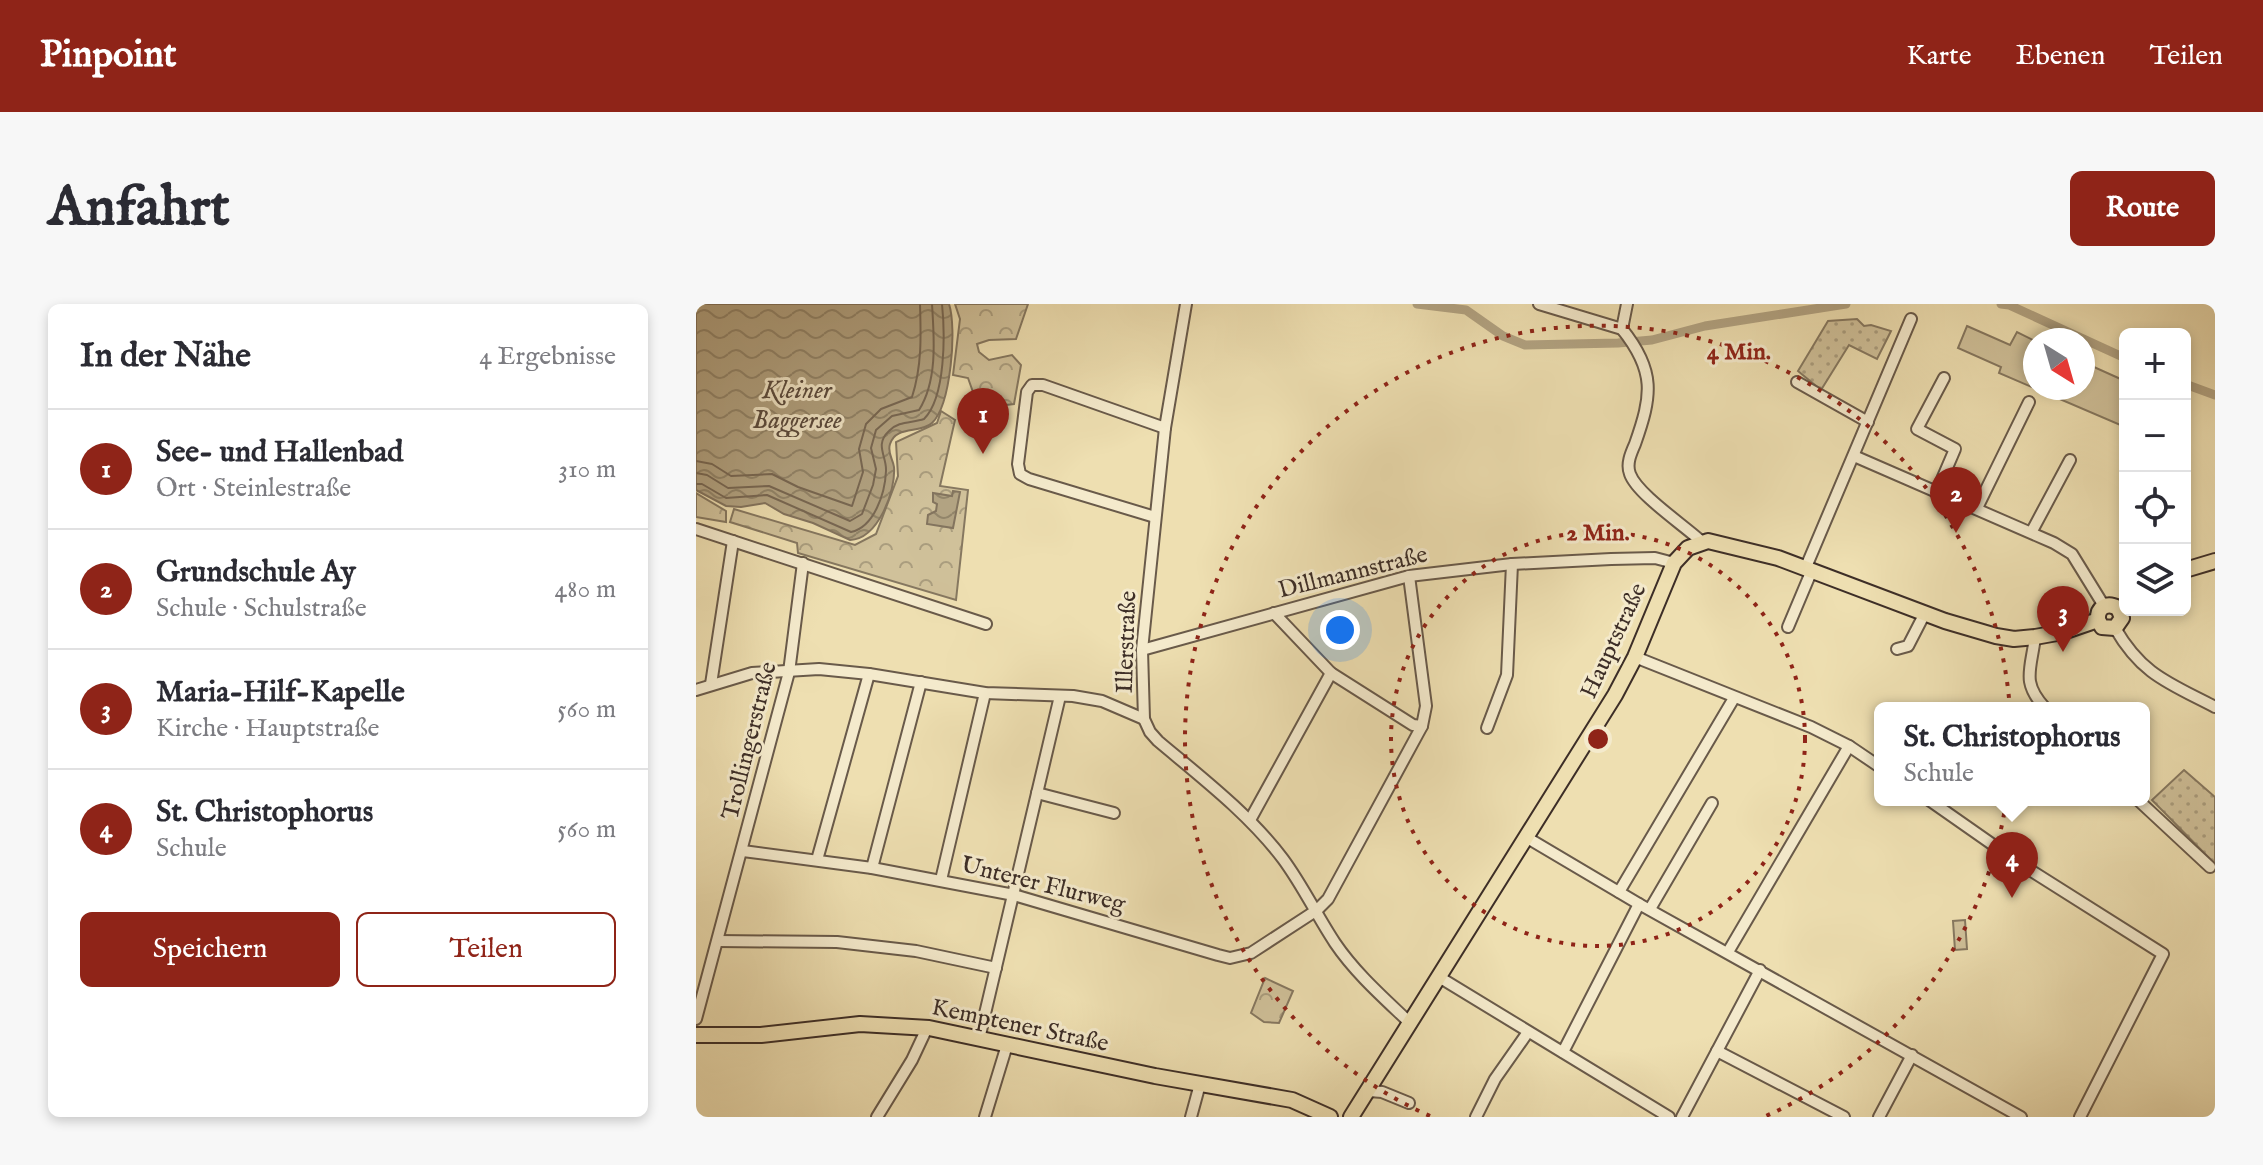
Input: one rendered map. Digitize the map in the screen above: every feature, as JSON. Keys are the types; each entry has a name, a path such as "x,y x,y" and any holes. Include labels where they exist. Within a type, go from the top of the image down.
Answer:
{"main road":[{"path":"1695,545 1723,543 1809,569 1970,630 1996,636 2014,639 2063,632 2111,609 2121,621 2115,628"},
{"name":"Hauptstraße","path":"1351,1117 1586,744 1635,657 1674,563 1695,545"},
{"path":"2191,568 2215,561"},
{"name":"Kemptener Straße","path":"696,1035 761,1035 860,1024 927,1028 1292,1100 1330,1117"}],"street":[{"name":"Illerstraße","path":"1186,304 1165,428 1155,517 1142,650 1144,719 1158,741 1250,820 1283,859 1335,943 1369,984 1411,1024"},
{"path":"1539,304 1623,330 1644,365 1650,388 1647,408 1630,457 1629,471 1635,483 1695,545"},
{"path":"1623,330 1627,304"},
{"path":"1788,627 1911,319"},
{"path":"1937,491 1955,449 1917,429 1944,378"},
{"path":"1797,382 1868,422"},
{"path":"1155,517 1020,474 1018,464 1027,392 1032,385 1043,385 1165,428"},
{"path":"1977,508 2029,402"},
{"path":"1854,456 2032,531 2072,554 2111,609"},
{"path":"2032,531 2070,460"},
{"path":"696,529 986,624"},
{"path":"711,684 733,541"},
{"name":"Dillmannstraße","path":"1142,650 1409,576 1512,564 1655,558 1674,563"},
{"name":"Trollingerstraße","path":"696,1019 789,672 803,563"},
{"path":"1487,728 1507,675 1512,564"},
{"path":"1317,910 1328,899 1422,726 1426,706 1409,576"},
{"path":"1274,613 1331,673 1413,725 1422,726"},
{"path":"1897,649 1908,646 1925,613"},
{"path":"2115,628 2139,663 2215,707"},
{"path":"2035,637 2029,684 2040,702"},
{"path":"1635,657 1811,727 1874,763"},
{"path":"696,690 752,673 819,669 985,693 1102,701 1144,719"},
{"path":"1250,820 1331,673"},
{"path":"817,860 869,674"},
{"path":"872,868 921,682"},
{"path":"941,880 985,693"},
{"path":"979,1039 1060,696"},
{"path":"1619,892 1734,698"},
{"path":"1728,952 1849,746"},
{"path":"1037,793 1114,813"},
{"path":"1563,1052 1644,906 1712,803"},
{"path":"1938,806 2019,863 2163,954 2080,1117"},
{"path":"2144,806 2210,867"},
{"path":"1526,837 2021,1117"},
{"name":"Unterer Flurweg","path":"743,851 872,868 1014,895 1230,958 1251,953 1317,910"},
{"path":"718,941 837,942 916,951 996,968"},
{"path":"1682,1117 1760,970"},
{"path":"1439,977 1669,1117"},
{"path":"877,1117 912,1060 927,1028"},
{"path":"1476,1117 1495,1079 1528,1032"},
{"path":"985,1117 1007,1045"},
{"path":"1717,1051 1844,1117"},
{"path":"1879,1117 1912,1055"},
{"path":"1191,1117 1200,1084"},
{"path":"1369,1091 1382,1092 1409,1103"}],"green space":[{"path":"955,304 1028,304 1016,339 989,340 977,344 979,352 989,360 1012,355 1021,365 1014,404 997,406 985,396 973,392 968,378 953,375 960,319"},
{"path":"1857,319 1864,326 1891,331 1877,359 1849,345 1821,390 1798,371 1828,321"},
{"path":"1967,326 2010,345 2017,332 2023,335 2023,383 1999,373 2001,367 1958,348"},
{"path":"2095,367 2119,378 2119,424 2062,400 2095,400"},
{"path":"941,411 955,420 940,486 968,490 956,600 798,553 797,543 730,522 734,509 855,545 876,534 898,476 896,442 937,423"},
{"path":"696,493 726,511 726,522 696,517"},
{"path":"2184,770 2215,797 2215,864 2152,800"},
{"path":"1965,920 1967,949 1955,950 1953,921"},
{"path":"1265,978 1293,991 1279,1023 1264,1022 1251,1013"}],"water":[{"name":"Kleiner Baggersee","path":"696,304 949,304 952,347 944,400 932,423 893,438 889,447 894,467 892,488 883,512 869,532 850,540 784,514 765,503 726,506 696,490"},
{"path":"953,491 960,492 953,528 927,524 928,515 936,511 933,493 952,496"}],"waterway":[{"path":"1417,304 1466,310 1503,336 1525,345 1652,340 1705,326 1846,304"},
{"path":"2001,304 2119,355"},
{"path":"2191,386 2215,395"}],"place":[{"name":"See- und Hallenbad","path":"983,454"},
{"name":"Grundschule Ay","path":"1956,533"},
{"name":"Maria-Hilf-Kapelle","path":"2063,652"},
{"name":"St. Christophorus","path":"2012,898"}]}
